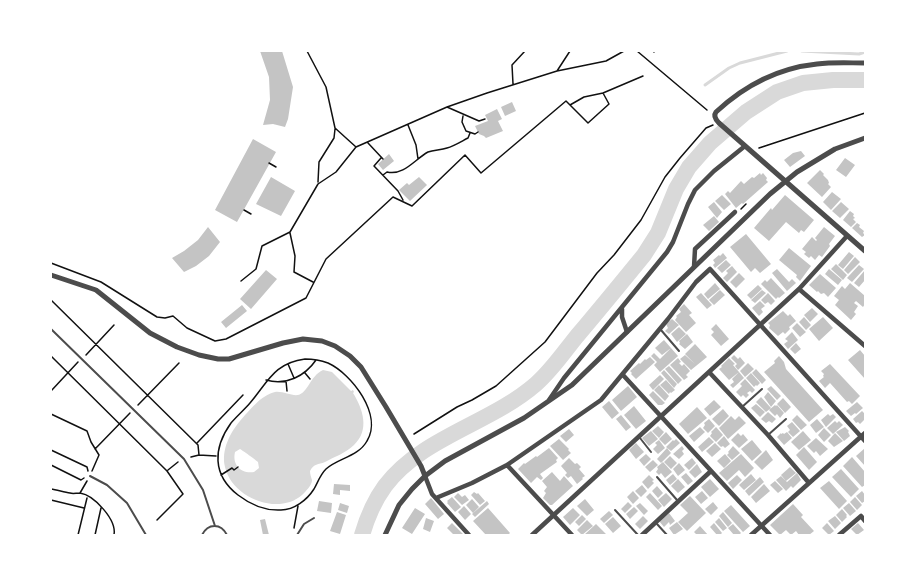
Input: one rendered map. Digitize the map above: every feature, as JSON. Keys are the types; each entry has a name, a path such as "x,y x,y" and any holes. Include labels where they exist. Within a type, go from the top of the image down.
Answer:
{"street":[{"path":"865,63 816,64 784,71 736,95 712,112 716,124 735,136 865,251"},
{"path":"385,535 399,505 424,476 518,421 572,385 770,194 797,172 835,149 865,138"},
{"path":"549,400 564,378 667,252 695,190 714,171 746,146"},
{"path":"694,267 695,249 735,212"},
{"path":"532,535 799,289 847,236"},
{"path":"436,498 507,465 601,400 696,282 710,269 759,326 864,437 751,535"},
{"path":"51,275 96,290 156,336 199,355 230,359 303,339 322,341 350,356 361,368 410,447 421,466 429,490 469,535"},
{"path":"799,289 865,346"},
{"path":"623,306 621,314 627,332"},
{"path":"709,372 809,483"},
{"path":"623,375 770,535"},
{"path":"507,465 572,535"},
{"path":"640,535 711,471"},
{"path":"839,535 861,516 865,520"}],"lane":[{"path":"51,329 184,459 203,490 215,526"},
{"path":"660,329 679,351"},
{"path":"742,407 762,389"},
{"path":"768,435 786,419"},
{"path":"639,437 651,452"},
{"path":"90,476 107,485 127,503 146,535"},
{"path":"657,477 679,501"},
{"path":"615,510 640,535"},
{"path":"295,534 304,524 314,518"},
{"path":"656,522 667,535"},
{"path":"202,535 207,528 215,526 222,528 227,535"}],"path":[{"path":"307,51 326,87 335,128 334,138 319,162 318,184"},
{"path":"513,85 512,65 525,51"},
{"path":"557,71 570,51"},
{"path":"241,282 256,269 262,246 290,232 318,184 336,172 356,147 447,107 557,71 606,61 624,51"},
{"path":"637,51 696,102 712,112"},
{"path":"570,106 584,97 603,93 643,76"},
{"path":"51,263 101,282 157,317 173,316 187,328 214,341 226,339 306,298 327,259 393,197 412,206 465,155 481,173 566,101 588,123 609,104 603,93"},
{"path":"447,107 479,122 485,119"},
{"path":"758,149 865,113"},
{"path":"464,115 462,122 466,131 475,134 478,132"},
{"path":"414,434 496,386 545,342 597,273 641,220 665,177 706,128 716,124"},
{"path":"408,125 416,145 418,160"},
{"path":"335,128 356,147"},
{"path":"383,175 387,172 390,174 399,171 427,153 446,149 468,138 470,133"},
{"path":"367,142 382,158 374,166 398,191 404,202"},
{"path":"269,163 276,167"},
{"path":"244,210 250,214"},
{"path":"290,232 295,256 294,272 314,283"},
{"path":"51,300 198,445 199,455"},
{"path":"51,356 167,471 183,494 157,520"},
{"path":"305,359 317,360 333,366 355,386 369,413 371,429 368,439 355,453 326,469 312,492 298,505 281,510 255,506 232,489 222,474 217,456 219,445 231,424 274,372 288,363 305,359"},
{"path":"266,380 276,382 294,378 305,373 317,360"},
{"path":"95,449 179,363"},
{"path":"288,363 294,378"},
{"path":"305,373 310,379"},
{"path":"286,381 286,391"},
{"path":"196,444 243,395"},
{"path":"51,414 87,431 90,442 99,455 80,493"},
{"path":"51,450 87,467 90,476"},
{"path":"167,471 184,459 199,455 217,456"},
{"path":"51,465 81,480 90,476"},
{"path":"222,474 238,467"},
{"path":"51,489 73,494 80,493 101,507 112,519 114,535"},
{"path":"78,535 87,497"},
{"path":"51,500 85,508"},
{"path":"295,534 298,505"},
{"path":"95,535 101,507"}],"shaded area":[{"path":"323,370 332,372 351,391 353,390 363,419 359,439 344,453 313,467 310,471 312,480 310,486 292,501 269,504 246,495 229,478 225,467 225,448 233,431 251,408 265,396 275,392 301,394","holes":["240,449 258,462 259,468 254,472 245,472 236,465 235,452"]}],"building":[{"path":"260,51 282,51 293,87 285,127 273,124 263,125 270,100 269,77"},
{"path":"512,102 516,111 505,116 501,107"},
{"path":"497,109 502,119 498,121 503,131 486,138 479,134 475,126 488,121 485,115"},
{"path":"253,139 276,152 237,222 215,210"},
{"path":"801,151 805,156 790,167 784,160 793,153"},
{"path":"389,154 394,161 383,170 378,164"},
{"path":"845,158 855,165 846,177 836,170"},
{"path":"820,170 831,187 822,197 807,183"},
{"path":"760,173 761,175 763,173 768,182 736,208 725,194 728,191 730,193 741,181 744,184"},
{"path":"271,177 295,191 281,216 256,204"},
{"path":"419,177 427,185 410,201 399,190"},
{"path":"832,192 841,199 831,210 823,202"},
{"path":"722,195 731,204 724,210 715,201"},
{"path":"785,195 814,220 804,232 801,230 799,233 786,222 769,241 754,228"},
{"path":"714,202 722,212 717,218 708,207"},
{"path":"841,202 849,209 840,218 832,211"},
{"path":"850,211 854,214 853,219 856,222 851,227 843,220"},
{"path":"714,216 719,222 709,231 703,225"},
{"path":"857,223 864,231 865,235 862,237 852,228"},
{"path":"208,227 220,242 209,256 184,272 172,258 198,240"},
{"path":"824,227 835,236 822,257 819,255 815,260 811,256 809,258 802,249 812,237 817,240 815,238"},
{"path":"746,234 771,264 760,273 755,268 751,272 730,247"},
{"path":"789,248 811,266 800,281 797,275 779,260"},
{"path":"849,252 854,256 843,269 838,265"},
{"path":"723,253 727,258 715,268 713,260"},
{"path":"855,257 860,262 848,274 844,270"},
{"path":"726,260 731,265 722,273 717,268"},
{"path":"836,264 847,275 843,280 831,269"},
{"path":"859,265 864,269 852,282 847,278"},
{"path":"732,266 737,272 727,282 723,278"},
{"path":"777,269 789,282 792,279 796,283 787,291 772,273"},
{"path":"829,269 842,280 838,285 825,274"},
{"path":"266,270 277,279 251,309 240,299"},
{"path":"865,270 865,280 859,287 854,283"},
{"path":"739,273 745,279 736,288 730,282"},
{"path":"820,274 836,288 828,297 809,285"},
{"path":"771,278 785,293 776,299 761,284"},
{"path":"715,283 720,289 708,299 704,294"},
{"path":"850,283 865,296 863,307 856,301 854,303 858,306 851,320 835,305 839,300 834,296 842,286 845,289"},
{"path":"758,285 762,289 751,299 747,295"},
{"path":"720,290 725,295 714,305 709,300"},
{"path":"762,290 766,293 755,303 751,300"},
{"path":"701,293 712,305 707,309 696,297"},
{"path":"768,293 775,301 771,305 761,300"},
{"path":"760,301 765,306 761,309 763,312 759,316 752,308"},
{"path":"684,304 692,313 689,315 696,323 686,332 675,320 681,312 679,309"},
{"path":"242,305 247,311 226,328 221,322"},
{"path":"812,308 818,314 810,322 804,315"},
{"path":"783,311 788,316 790,314 796,321 785,334 783,332 778,336 769,328 768,323"},
{"path":"804,317 811,325 806,330 799,322"},
{"path":"823,317 833,328 819,341 809,329"},
{"path":"672,319 679,325 669,334 665,331 668,328 666,324"},
{"path":"797,323 806,332 800,337 792,328"},
{"path":"716,324 729,339 721,346 711,335 714,332 711,329"},
{"path":"679,327 686,334 677,342 671,334"},
{"path":"792,332 798,340 788,349 784,344 788,341 785,339"},
{"path":"687,334 693,342 685,349 679,341"},
{"path":"664,340 671,348 662,355 655,348"},
{"path":"796,343 801,349 795,354 790,349"},
{"path":"695,344 707,357 691,370 680,359 685,355 695,364 685,354"},
{"path":"671,348 678,356 660,372 654,365 657,362 651,356 654,353 660,359"},
{"path":"860,350 865,356 865,379 848,360"},
{"path":"734,355 738,359 740,357 745,363 738,370 735,366 737,364 731,358"},
{"path":"779,356 786,369 823,410 809,422 764,372 775,363 774,361"},
{"path":"650,357 655,362 636,379 630,371"},
{"path":"678,358 681,362 679,363 682,366 684,364 690,371 684,380 670,365"},
{"path":"729,358 739,372 729,380 719,369"},
{"path":"748,363 754,369 745,377 740,371"},
{"path":"830,364 860,396 852,404 847,402 830,383 825,388 819,381 824,377 821,371"},
{"path":"669,366 682,380 678,384 665,369"},
{"path":"756,369 766,380 762,384 752,373"},
{"path":"664,370 677,384 674,388 661,373"},
{"path":"739,372 744,378 733,388 730,385 734,382 732,379"},
{"path":"751,373 760,383 754,387 746,378"},
{"path":"660,375 664,379 653,390 649,385"},
{"path":"745,379 755,390 747,393 749,395 746,398 736,392"},
{"path":"666,380 675,390 669,394 660,385"},
{"path":"659,385 669,396 665,401 654,390"},
{"path":"628,386 637,397 621,411 612,400"},
{"path":"771,386 781,396 777,400 767,389"},
{"path":"653,391 665,403 658,405 649,395"},
{"path":"768,392 776,401 771,407 764,397"},
{"path":"761,397 771,408 766,412 756,402"},
{"path":"783,398 791,407 785,413 777,404"},
{"path":"714,400 721,407 710,416 704,409"},
{"path":"609,401 619,413 612,419 602,407"},
{"path":"857,402 863,408 851,416 846,411"},
{"path":"756,404 765,412 760,417 751,408"},
{"path":"775,405 784,413 780,418 769,410"},
{"path":"634,406 646,421 636,429 624,415"},
{"path":"697,407 707,418 688,434 679,424"},
{"path":"723,409 729,416 719,426 712,419"},
{"path":"862,411 865,419 860,424 856,423 853,419"},
{"path":"768,412 776,419 772,423 769,421 766,423 761,419"},
{"path":"828,414 836,417 826,427 821,420"},
{"path":"621,415 631,427 626,431 616,419"},
{"path":"797,415 807,425 801,430 792,420"},
{"path":"731,416 735,420 739,416 746,423 728,439 719,428"},
{"path":"709,419 715,426 708,433 703,428 704,423"},
{"path":"817,419 824,427 816,433 810,425"},
{"path":"835,421 843,425 833,434 827,428"},
{"path":"792,422 800,431 793,437 788,432 790,430 787,426"},
{"path":"658,426 664,432 659,438 652,431"},
{"path":"700,427 705,432 694,442 689,436"},
{"path":"716,427 723,435 716,442 710,436"},
{"path":"845,427 850,436 844,441 836,432"},
{"path":"824,428 831,435 824,442 818,435"},
{"path":"569,429 574,435 566,442 560,436"},
{"path":"651,431 658,439 649,446 642,438"},
{"path":"803,431 811,440 799,450 791,442"},
{"path":"666,432 672,439 665,445 659,439"},
{"path":"787,432 792,438 784,445 777,437"},
{"path":"738,433 741,436 743,434 748,440 739,448 731,440"},
{"path":"835,433 843,441 834,447 828,441"},
{"path":"724,436 730,444 725,448 717,443"},
{"path":"709,437 714,442 702,452 698,447"},
{"path":"816,438 828,449 820,456 807,446"},
{"path":"559,439 571,453 563,460 550,446"},
{"path":"676,439 680,443 671,451 666,447"},
{"path":"659,440 665,448 658,454 653,449"},
{"path":"752,440 762,452 752,461 741,449"},
{"path":"636,443 644,452 636,459 629,450"},
{"path":"715,443 721,449 712,457 706,451"},
{"path":"682,446 684,454 679,459 673,454"},
{"path":"733,446 740,453 732,460 727,455"},
{"path":"804,447 817,462 809,470 796,455"},
{"path":"549,448 558,458 557,462 540,474 543,478 541,480 537,477 531,483 518,469"},
{"path":"667,448 671,453 661,463 657,459"},
{"path":"865,448 865,466 856,456"},
{"path":"766,450 773,460 762,470 754,462"},
{"path":"646,454 651,459 644,466 639,460"},
{"path":"725,454 731,461 724,468 717,461"},
{"path":"741,454 754,468 745,477 739,470 727,481 719,473"},
{"path":"670,456 677,463 671,469 664,462"},
{"path":"852,457 865,472 865,485 862,487 843,466"},
{"path":"569,458 581,467 579,469 585,476 577,484 571,476 568,478 565,475 567,473 561,466"},
{"path":"692,458 696,463 689,470 684,465"},
{"path":"653,460 658,465 650,472 645,467"},
{"path":"663,462 672,472 665,478 661,473 659,475 656,472 657,467"},
{"path":"679,463 685,470 678,476 673,469"},
{"path":"697,464 702,472 695,478 689,472"},
{"path":"790,467 796,473 786,481 781,475"},
{"path":"841,469 859,489 851,497 832,477"},
{"path":"552,472 560,481 564,476 573,486 550,505 543,498 547,487 542,481"},
{"path":"686,473 693,481 688,485 681,477"},
{"path":"797,473 801,480 786,491 776,480 781,476 787,482"},
{"path":"673,474 677,479 670,485 666,480"},
{"path":"751,474 756,480 744,490 739,485"},
{"path":"649,475 654,483 648,489 642,482"},
{"path":"737,475 742,480 733,489 728,483"},
{"path":"760,477 764,482 749,496 745,491"},
{"path":"678,479 685,487 678,493 671,486"},
{"path":"710,479 719,489 710,497 701,487"},
{"path":"775,481 783,489 778,493 770,485"},
{"path":"829,481 847,501 839,509 820,488"},
{"path":"334,484 350,485 350,491 340,490 340,495 333,494"},
{"path":"764,484 770,491 756,503 751,497"},
{"path":"642,485 647,491 641,497 635,491"},
{"path":"657,486 663,493 658,498 652,491"},
{"path":"633,491 639,498 633,504 627,497"},
{"path":"702,491 708,498 701,504 695,497"},
{"path":"862,491 865,501 862,503 856,496"},
{"path":"474,492 485,501 480,505 471,495"},
{"path":"458,493 462,497 465,495 469,500 462,505 454,497"},
{"path":"650,493 662,506 658,510 646,497"},
{"path":"666,493 672,499 664,507 658,500"},
{"path":"690,496 706,513 687,531 678,522 688,513 680,505"},
{"path":"452,497 461,507 455,512 447,503"},
{"path":"855,497 862,505 857,510 850,502"},
{"path":"431,498 444,514 438,519 425,504"},
{"path":"472,499 479,507 473,513 466,505"},
{"path":"585,499 594,510 587,516 577,506"},
{"path":"319,501 332,503 331,513 317,511"},
{"path":"487,501 489,504 475,517 472,514"},
{"path":"628,502 632,506 625,513 621,509"},
{"path":"713,502 718,508 711,515 705,509"},
{"path":"340,503 349,506 347,513 338,510"},
{"path":"640,503 648,511 644,515 636,506"},
{"path":"849,503 856,511 850,516 843,508"},
{"path":"793,504 814,531 809,535 799,535 796,531 791,535 786,530 780,535 770,525"},
{"path":"731,505 750,526 743,532 724,511"},
{"path":"464,506 471,514 465,520 458,512"},
{"path":"634,507 638,511 630,519 626,514"},
{"path":"415,508 425,514 412,534 402,528"},
{"path":"488,508 510,533 508,535 486,535 473,521"},
{"path":"573,508 580,515 570,525 563,517"},
{"path":"842,509 847,517 842,522 836,515"},
{"path":"609,511 613,515 604,523 600,519"},
{"path":"337,512 346,515 340,534 330,531"},
{"path":"723,512 732,523 728,527 719,516"},
{"path":"669,513 675,521 670,525 669,522 664,527 659,521"},
{"path":"582,515 586,519 579,526 575,522"},
{"path":"643,516 648,521 640,529 635,524"},
{"path":"835,516 841,523 835,529 828,521"},
{"path":"613,517 621,526 613,533 605,524"},
{"path":"426,518 434,521 430,532 423,529"},
{"path":"719,518 727,528 723,531 715,522"},
{"path":"265,519 269,535 263,535 260,520"},
{"path":"587,520 593,526 582,535 577,530"},
{"path":"677,522 683,529 674,535 669,528"},
{"path":"452,523 464,535 454,535 447,528"},
{"path":"714,523 722,533 720,535 717,535 710,527"},
{"path":"827,523 834,531 829,535 822,528"},
{"path":"858,523 864,530 857,535 851,529"},
{"path":"596,524 607,535 584,535"},
{"path":"733,524 741,533 739,535 734,535 728,528"},
{"path":"700,526 708,535 697,535 694,532"}],"waterway":[{"path":"705,85 740,63 787,51"},
{"path":"802,51 859,54 865,52"},
{"path":"362,535 377,498 400,469 437,443 518,398 547,373 644,255 658,233 676,189 689,167 710,143 746,112 777,92 803,83 865,80"}]}
